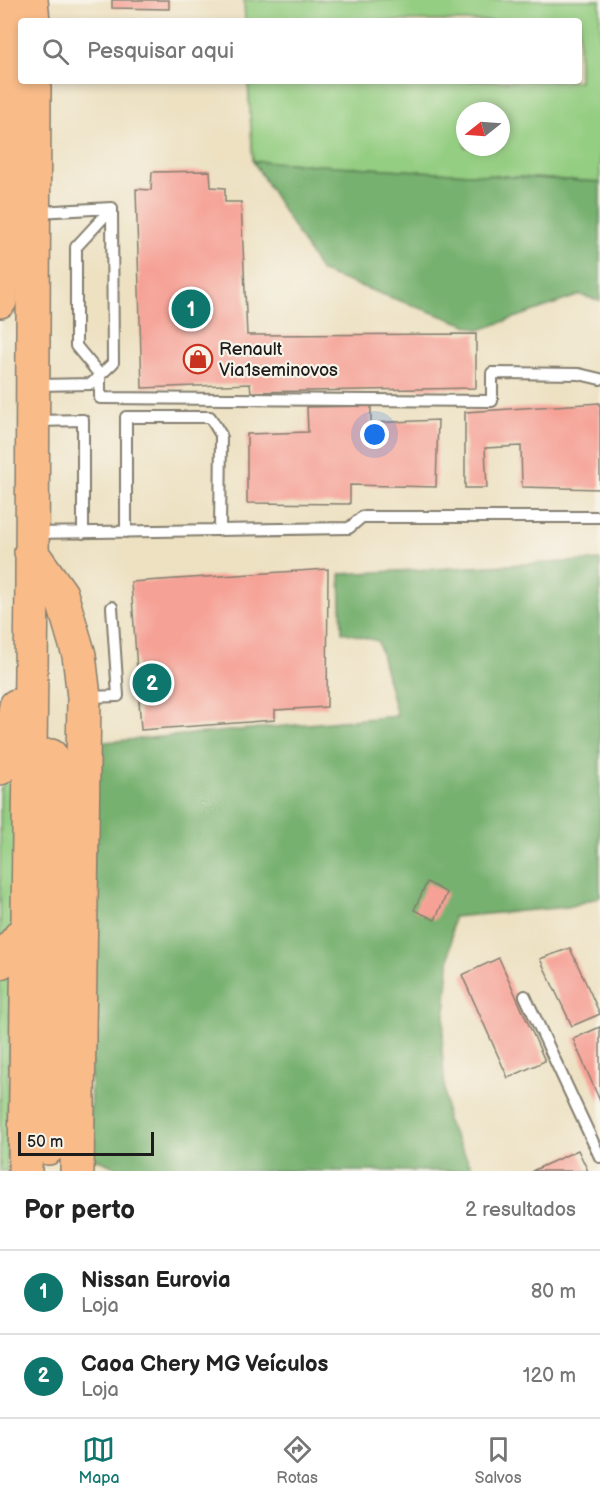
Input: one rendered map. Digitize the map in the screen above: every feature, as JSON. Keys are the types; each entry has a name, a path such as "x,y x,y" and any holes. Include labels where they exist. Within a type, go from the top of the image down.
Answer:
{"highway":[{"path":"0,301 3,41 6,0"},
{"path":"31,0 33,18"},
{"path":"34,84 32,560 39,927 48,1171"},
{"path":"32,560 61,594 80,655 84,697 77,1171"},
{"path":"0,768 11,735 21,684 32,560"},
{"path":"0,962 39,927"},
{"path":"25,1171 39,927"}],"lane":[{"path":"34,212 112,208"},
{"path":"112,208 76,247 76,346 100,375 100,398 492,401 492,373 579,374 600,379"},
{"path":"33,385 91,384 113,363 112,208"},
{"path":"126,532 126,417 210,417 220,435 220,530"},
{"path":"32,421 83,420 83,533"},
{"path":"32,560 83,533 349,528 362,517 600,517"},
{"path":"84,697 118,696 112,608"},
{"path":"525,996 600,1156"}],"green space":[{"path":"244,0 600,0 600,182 253,161 248,84 582,84 582,18 245,18"},
{"path":"253,161 600,182 600,301 580,295 480,330 321,272"},
{"path":"600,560 600,897 568,907 453,917 442,1049 447,1122 474,1171 123,1171 90,1156 94,743 397,716 378,641 342,632 340,574"},
{"path":"18,756 7,1171 0,1171 0,790"}],"building":[{"path":"112,0 169,0 169,9 112,8"},
{"path":"210,171 211,187 225,188 225,202 241,202 247,335 476,334 476,388 251,392 250,384 142,388 136,189 151,190 152,172"},
{"path":"600,403 600,489 522,487 521,446 485,448 487,488 465,488 465,412"},
{"path":"371,406 371,423 438,420 436,487 350,485 350,504 247,503 247,434 308,432 307,407"},
{"path":"328,569 327,707 275,710 275,720 141,730 131,582"},
{"path":"427,882 447,893 435,920 414,910"},
{"path":"570,948 600,1014 572,1026 540,959"},
{"path":"499,958 545,1061 508,1078 462,975"},
{"path":"600,1027 600,1101 573,1039"},
{"path":"578,1150 588,1171 532,1171"}],"place":[{"name":"Nissan Eurovia","path":"191,309"},
{"name":"Renault Via1seminovos","path":"198,359"},
{"name":"Caoa Chery MG Veículos","path":"152,683"}]}
